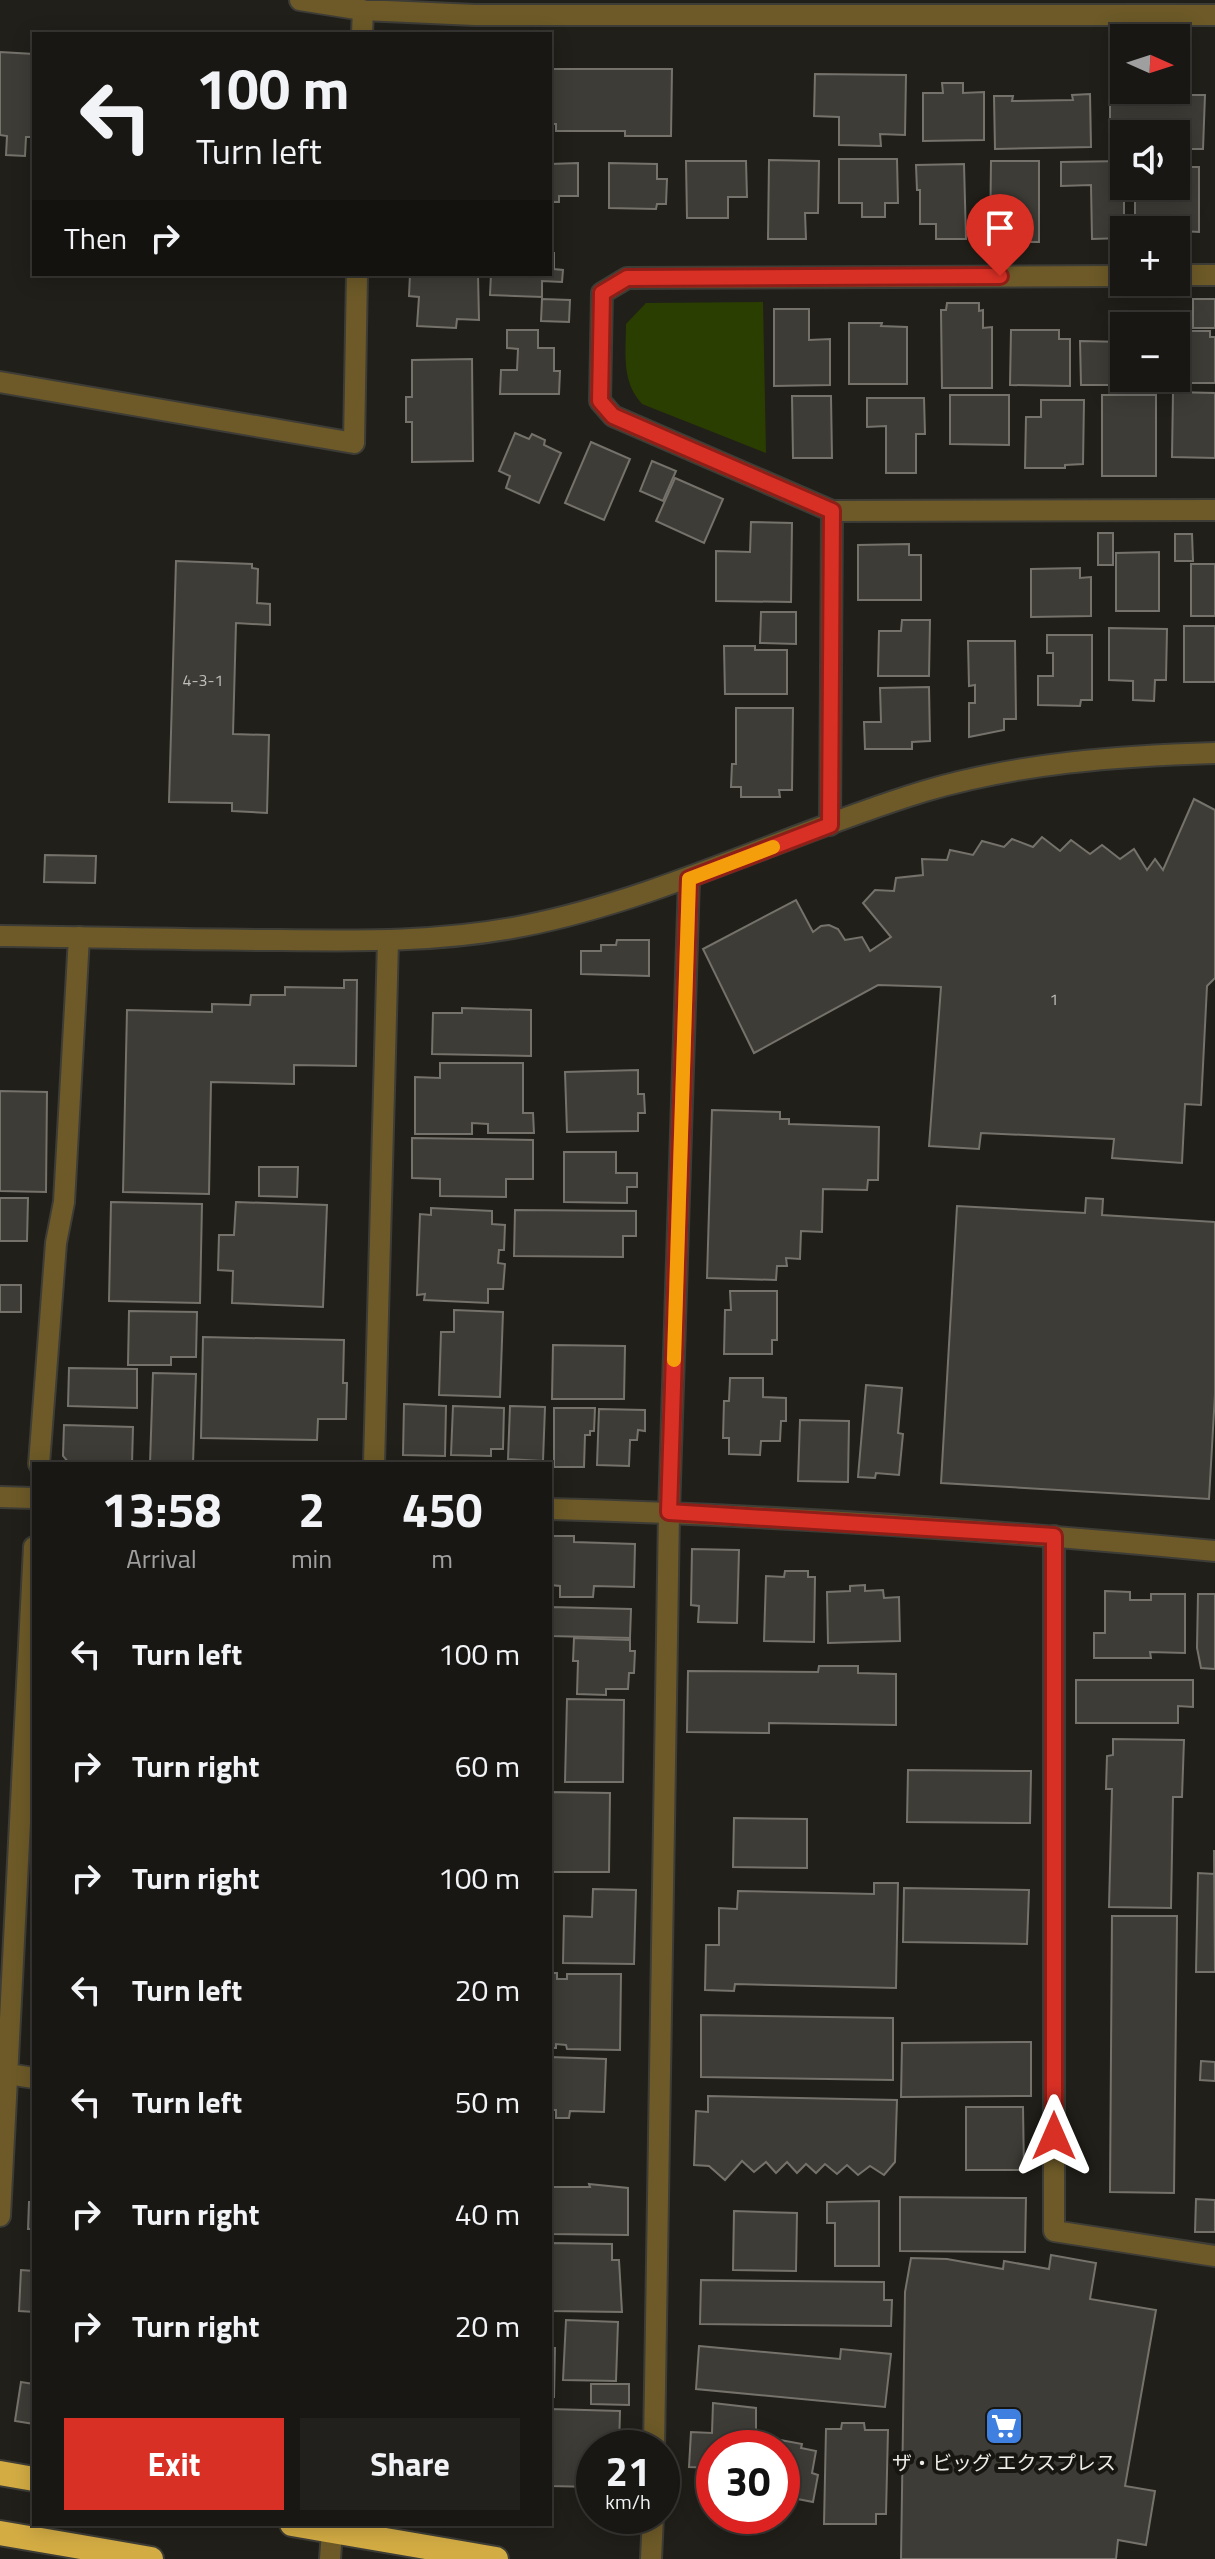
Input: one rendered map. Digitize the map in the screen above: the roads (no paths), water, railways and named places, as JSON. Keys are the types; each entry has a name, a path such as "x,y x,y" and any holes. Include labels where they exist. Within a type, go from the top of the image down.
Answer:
{"highway":[{"path":"0,2473 32,2479"},
{"path":"303,2526 496,2559"},
{"path":"0,2533 151,2559"}],"street":[{"path":"300,0 363,10 476,7 1110,8 1215,15"},
{"path":"362,32 363,10"},
{"path":"1190,275 1215,275"},
{"path":"0,382 354,443 357,276"},
{"path":"1110,276 627,278 602,293 600,401 613,416 832,511 1215,510"},
{"path":"830,825 832,511"},
{"path":"0,936 388,941 455,936 523,926 596,909 689,879 924,792 1026,767 1102,758 1215,753"},
{"path":"654,2430 669,1512 689,879"},
{"path":"39,1462 56,1243 64,1202 79,937"},
{"path":"374,1462 388,941"},
{"path":"0,1497 32,1498"},
{"path":"552,1509 669,1512 1054,1536 1215,1551"},
{"path":"1054,1536 1054,2231 1215,2256"},
{"path":"0,2216 32,1588"},
{"path":"8,2074 32,2078"},
{"path":"330,2559 332,2531"},
{"path":"651,2559 652,2534"}],"place":[{"name":"ザ・ビッグ エクスプレス","path":"1004,2426"}]}
